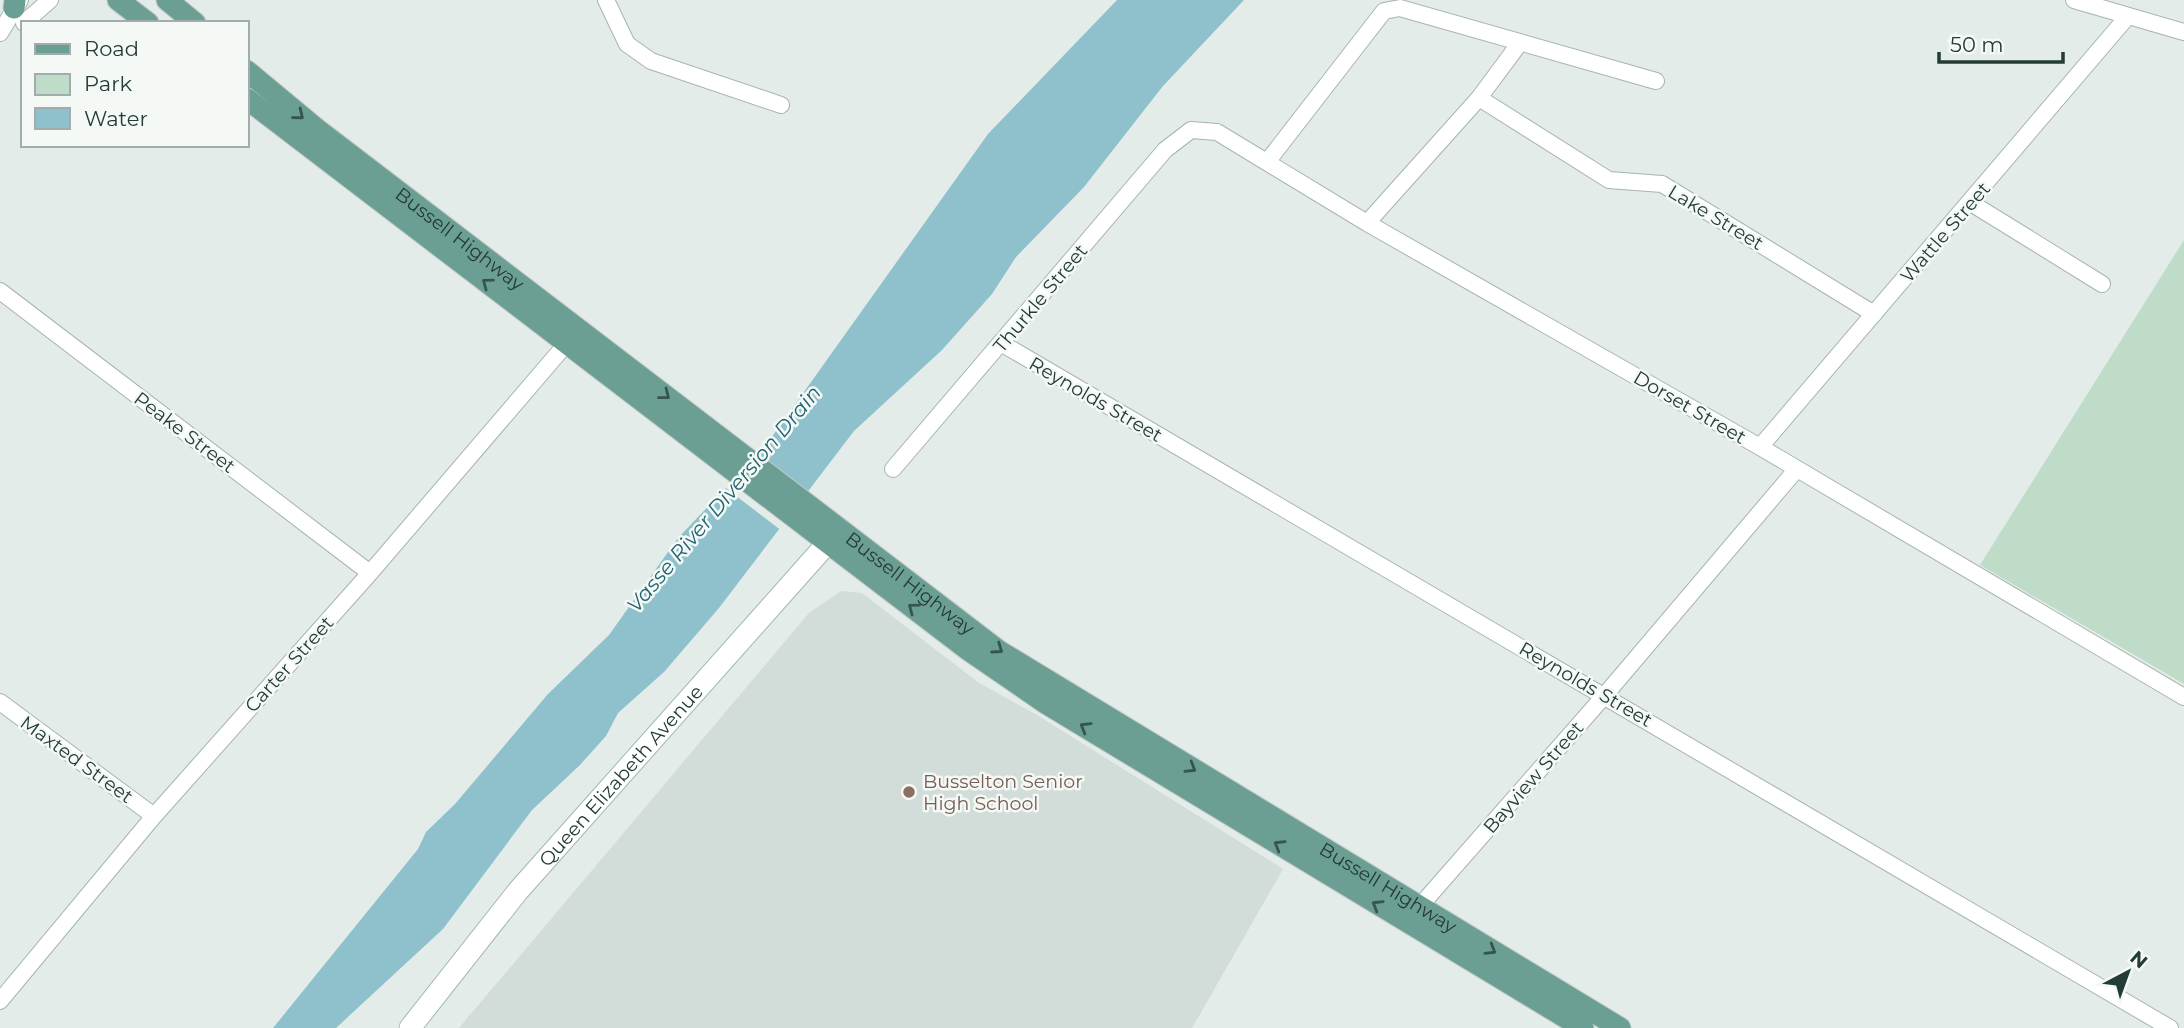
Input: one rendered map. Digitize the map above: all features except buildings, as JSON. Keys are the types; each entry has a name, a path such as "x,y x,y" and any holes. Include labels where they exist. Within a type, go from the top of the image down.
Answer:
{"main road":[{"path":"118,0 145,21"},
{"path":"167,0 193,21"},
{"name":"Bussell Highway","path":"248,72 573,336 834,537 967,649 1047,704 1413,914 1581,1022 1620,1028"},
{"name":"Bussell Highway","path":"248,100 573,336"}],"street":[{"path":"0,33 19,11 50,0"},
{"path":"607,0 627,44 651,61 780,105"},
{"path":"2074,0 2184,32"},
{"path":"1267,162 1384,11 1400,8 1656,81"},
{"path":"0,40 19,11"},
{"name":"Wattle Street","path":"1760,447 2128,16"},
{"path":"1367,223 1479,98 1519,44"},
{"name":"Lake Street","path":"1479,98 1609,180 1662,184 1874,314"},
{"name":"Dorset Street","path":"1191,130 1226,135 1367,223 1760,447 2184,697"},
{"name":"Thurkle Street","path":"893,469 1165,150 1191,130"},
{"path":"1971,203 2102,284"},
{"name":"Peake Street","path":"0,291 370,573"},
{"name":"Carter Street","path":"0,1001 154,816 370,573 573,336"},
{"name":"Reynolds Street","path":"1001,343 2170,1028"},
{"name":"Bayview Street","path":"1413,914 1605,695 1796,470"},
{"name":"Queen Elizabeth Avenue","path":"410,1028 518,891 834,537"},
{"name":"Maxted Street","path":"0,702 154,816"}],"shaded area":[{"name":"Busselton Senior High School","path":"841,591 862,593 979,683 1037,715 1283,869 1192,1028 459,1028 809,613"}],"green space":[{"path":"2184,240 2184,684 1980,565"}],"water":[{"name":"Vasse River Diversion Drain","path":"1117,0 1244,0 1163,86 1084,187 1016,257 992,294 942,350 854,431 719,608 664,672 618,713 606,736 580,765 532,810 443,929 336,1028 273,1028 418,849 426,832 455,804 548,694 609,635 678,538 764,448 988,134"}],"pier":[{"path":"756,451 811,494 782,531 723,486"}],"place":[{"name":"Busselton Senior High School","path":"909,792"}]}
